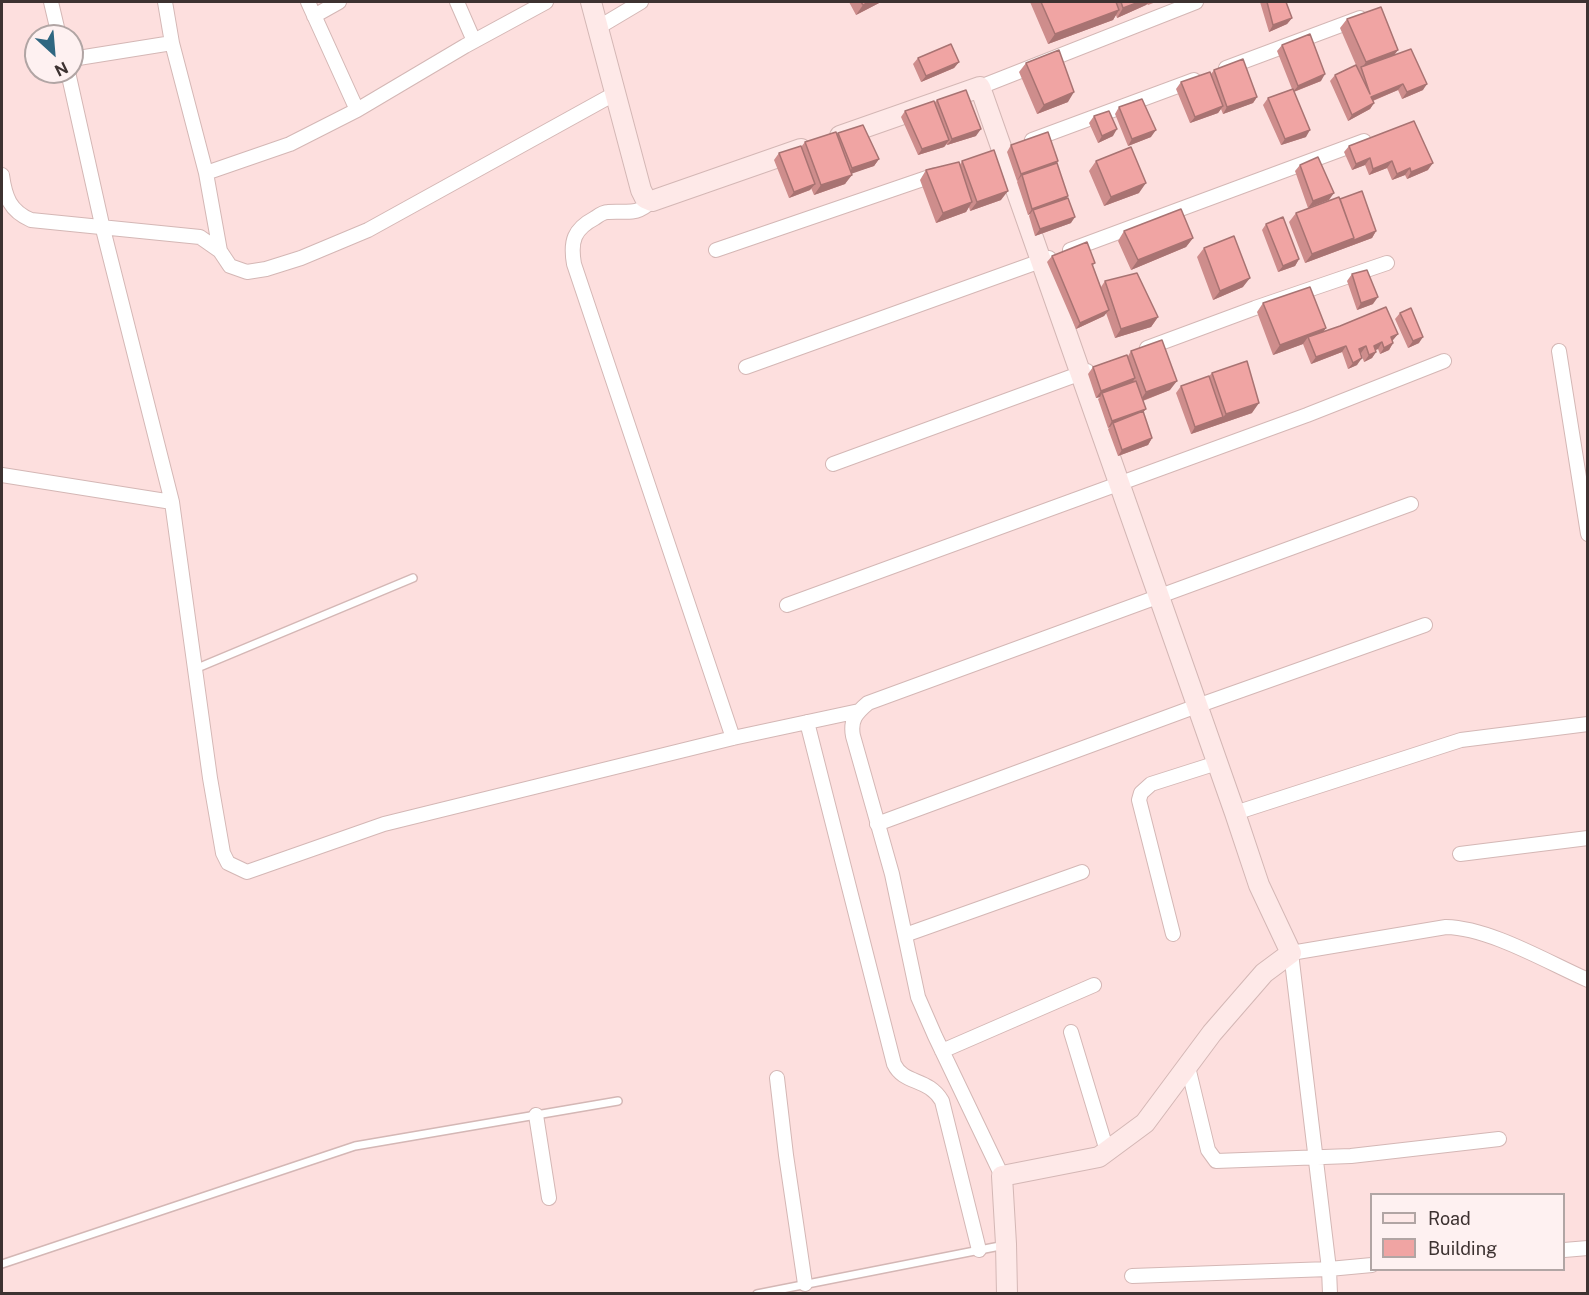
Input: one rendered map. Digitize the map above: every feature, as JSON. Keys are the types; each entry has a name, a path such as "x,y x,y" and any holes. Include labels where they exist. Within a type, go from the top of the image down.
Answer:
{"street":[{"path":"51,2 56,24"},
{"path":"165,2 172,43 206,173 220,251"},
{"path":"308,2 357,110"},
{"path":"314,16 339,2"},
{"path":"457,2 474,40"},
{"path":"206,173 290,144 357,110 474,40 546,2"},
{"path":"591,2 640,190 645,198 652,201"},
{"path":"599,27 640,2"},
{"path":"733,738 574,264 571,248 582,225 605,212 632,213 652,201 980,87 1196,2"},
{"path":"1008,149 1376,12"},
{"path":"84,57 172,43"},
{"path":"71,84 103,229 172,502 223,853 228,863 247,872 384,824 733,738 859,711"},
{"path":"980,87 1008,149 1042,260 1259,885 1291,953 1330,1293"},
{"path":"2,175 7,200 21,216 31,220 200,237 220,251 230,266 248,272 301,258 368,230 616,93"},
{"path":"746,367 1377,136"},
{"path":"716,250 951,169"},
{"path":"1136,353 1264,304 1388,262"},
{"path":"1559,351 1587,534"},
{"path":"787,605 1307,415 1444,361"},
{"path":"833,464 1103,365"},
{"path":"2,475 172,502"},
{"path":"1007,1293 1002,1176 918,997 892,874 852,727 853,717 868,703 1411,504"},
{"path":"877,824 1425,625"},
{"path":"807,722 894,1064 898,1072 905,1077 930,1086 942,1101 979,1250"},
{"path":"1235,813 1461,741 1587,724"},
{"path":"1173,934 1139,800 1141,793 1150,784 1217,763"},
{"path":"1460,854 1587,838"},
{"path":"905,935 1082,872"},
{"path":"1002,1176 1099,1157 1145,1123 1212,1033 1264,974 1291,953 1446,927 1463,927 1511,945 1587,980"},
{"path":"942,1051 1094,985"},
{"path":"1071,1032 1107,1152"},
{"path":"1188,1067 1208,1150 1216,1161 1350,1156 1499,1138"},
{"path":"777,1078 805,1284"},
{"path":"536,1115 549,1198"},
{"path":"1565,1250 1587,1248"},
{"path":"1132,1276 1329,1269 1370,1265"}],"lane":[{"path":"195,669 413,578"},
{"path":"2,1264 355,1146 618,1101"},
{"path":"757,1293 1006,1244"}],"building":[{"path":"1041,2 1116,2 1119,10 1055,34"},
{"path":"1121,2 1139,2 1123,8"},
{"path":"1267,2 1286,2 1292,18 1273,25"},
{"path":"1381,7 1398,50 1366,62 1347,19"},
{"path":"1310,34 1325,74 1298,86 1282,45"},
{"path":"951,44 959,62 926,76 918,58"},
{"path":"1411,49 1427,84 1407,92 1403,84 1371,97 1374,103 1352,115 1335,75 1356,65 1370,94 1361,67"},
{"path":"1059,50 1074,92 1044,105 1026,63"},
{"path":"1243,59 1257,97 1227,107 1214,70"},
{"path":"1210,72 1223,106 1195,117 1181,82"},
{"path":"1293,89 1310,130 1285,139 1268,98"},
{"path":"966,90 981,129 952,139 937,100"},
{"path":"1142,99 1156,130 1132,139 1119,107"},
{"path":"934,101 949,140 922,149 905,111"},
{"path":"1109,111 1117,129 1102,136 1094,116"},
{"path":"1414,121 1433,163 1411,172 1410,168 1397,174 1392,161 1373,169 1370,158 1356,164 1349,146"},
{"path":"863,125 879,159 852,168 838,133"},
{"path":"836,132 852,175 821,185 805,142"},
{"path":"1048,132 1058,161 1021,174 1011,145"},
{"path":"801,146 815,184 794,192 779,153"},
{"path":"1131,147 1146,183 1111,197 1096,161"},
{"path":"994,150 1008,191 977,202 962,161"},
{"path":"1318,157 1334,193 1313,201 1300,165"},
{"path":"959,162 972,202 943,213 926,170"},
{"path":"1057,163 1068,196 1032,209 1022,175"},
{"path":"1362,191 1376,231 1352,241 1354,238 1340,199"},
{"path":"1339,197 1354,238 1312,254 1296,213"},
{"path":"1068,198 1075,217 1040,229 1033,210"},
{"path":"1181,209 1193,238 1138,260 1124,231"},
{"path":"1283,217 1299,259 1283,266 1266,224"},
{"path":"1234,236 1250,278 1220,291 1204,248"},
{"path":"1087,242 1095,263 1092,264 1109,310 1080,323 1052,256"},
{"path":"1367,270 1378,297 1361,303 1352,274"},
{"path":"1137,273 1158,317 1121,329 1105,281"},
{"path":"1310,287 1326,328 1280,345 1263,303"},
{"path":"1386,307 1398,334 1391,337 1393,343 1384,348 1382,342 1374,346 1376,352 1369,355 1366,346 1359,349 1362,358 1353,363 1346,346 1316,357 1308,337"},
{"path":"1411,308 1423,337 1413,341 1400,313"},
{"path":"1162,340 1177,381 1146,392 1131,351"},
{"path":"1127,355 1135,378 1101,391 1093,367"},
{"path":"1247,361 1259,403 1226,414 1212,373"},
{"path":"1209,376 1223,417 1195,427 1181,386"},
{"path":"1136,381 1146,409 1112,421 1102,393"},
{"path":"1143,411 1152,438 1122,450 1113,423"}]}
